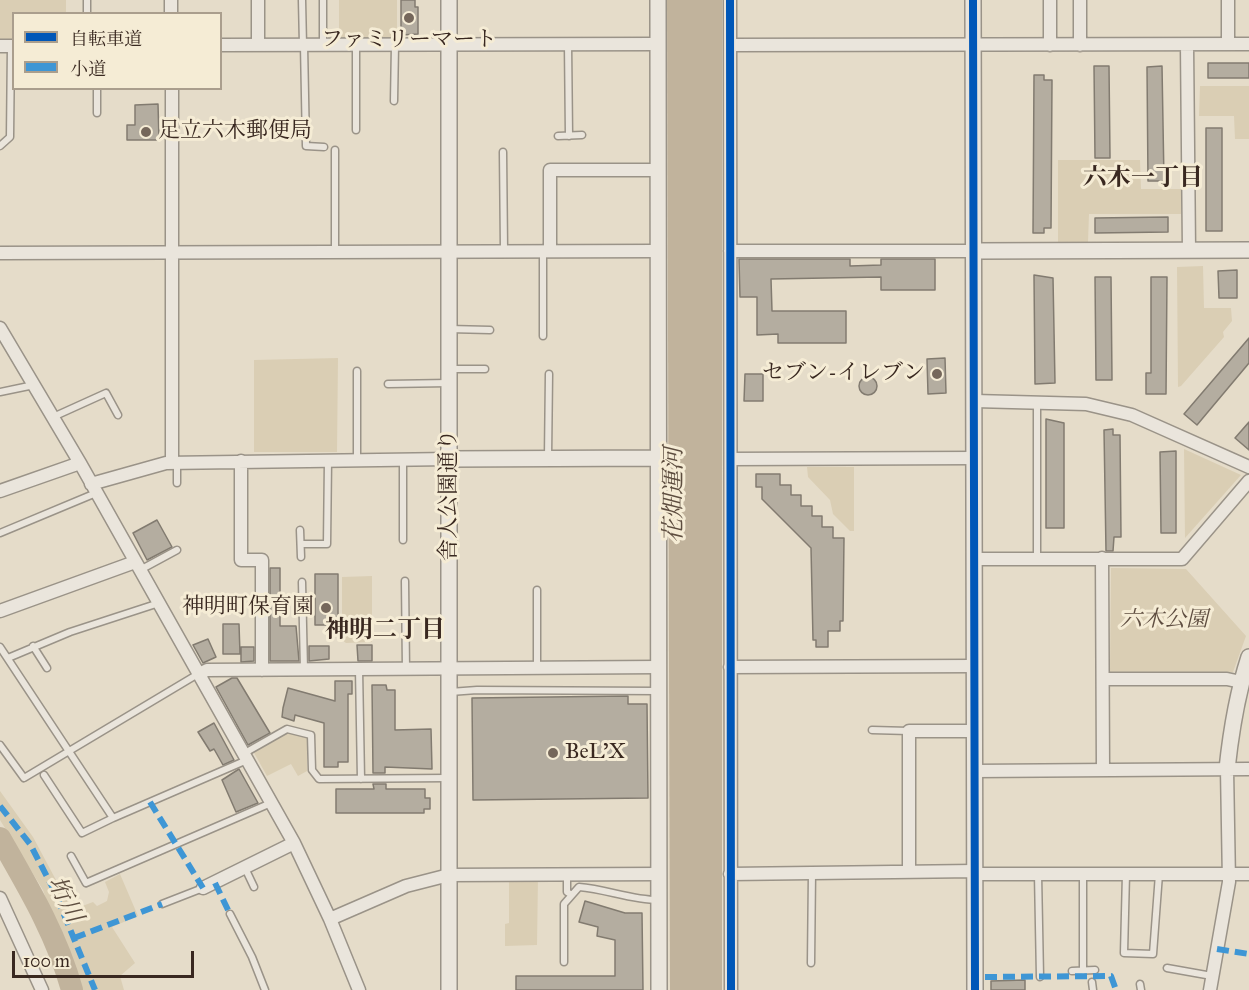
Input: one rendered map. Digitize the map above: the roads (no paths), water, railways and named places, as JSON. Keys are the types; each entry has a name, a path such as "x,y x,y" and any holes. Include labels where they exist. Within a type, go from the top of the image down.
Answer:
{"street":[{"path":"258,0 258,45"},
{"name":"舎人公園通り","path":"449,0 449,990"},
{"path":"658,0 659,990"},
{"path":"730,0 731,990"},
{"path":"973,0 975,990"},
{"path":"1050,0 1050,45"},
{"path":"1080,0 1080,45"},
{"path":"1228,0 1228,44"},
{"path":"222,48 258,45 657,44"},
{"path":"730,45 1249,44"},
{"path":"1187,45 1189,251"},
{"path":"172,90 175,462"},
{"path":"547,250 550,170 657,170"},
{"path":"730,251 1249,250"},
{"path":"0,253 657,251"},
{"path":"0,328 80,463 294,843 359,990"},
{"path":"975,401 1086,404 1132,415 1249,466"},
{"path":"94,489 175,462 658,458"},
{"path":"730,459 975,459"},
{"path":"241,461 241,560 262,560 262,670"},
{"path":"0,490 80,463"},
{"path":"974,559 1182,559 1249,481"},
{"path":"1102,558 1102,770"},
{"path":"0,611 137,566"},
{"path":"1210,990 1230,874 1227,769 1231,729 1249,657"},
{"path":"730,668 974,666"},
{"path":"199,674 207,670 659,667"},
{"path":"1103,679 1227,678 1241,682"},
{"path":"909,872 909,731 974,731"},
{"path":"974,771 1249,769"},
{"path":"203,888 294,843"},
{"path":"730,874 909,872 1249,874"},
{"path":"330,920 406,886 449,874 658,874"},
{"path":"0,898 3,914 42,990"}],"lane":[{"path":"302,0 306,146 324,147"},
{"path":"322,0 323,45"},
{"path":"568,44 569,136"},
{"path":"394,102 395,45"},
{"path":"0,146 10,137 8,46"},
{"path":"356,46 356,130"},
{"path":"97,90 97,113"},
{"path":"558,136 582,135"},
{"path":"334,252 335,150"},
{"path":"503,152 504,250"},
{"path":"543,336 547,250"},
{"path":"449,329 490,330"},
{"path":"388,384 485,369"},
{"path":"357,371 357,461"},
{"path":"548,458 549,374"},
{"path":"0,392 34,385"},
{"path":"53,417 106,393 118,415"},
{"path":"1037,401 1037,559"},
{"path":"301,544 327,544 328,461"},
{"path":"403,461 403,540"},
{"path":"175,462 177,483"},
{"path":"0,533 94,489"},
{"path":"300,530 301,557"},
{"path":"137,566 177,550"},
{"path":"405,581 406,670"},
{"path":"302,582 304,670"},
{"path":"537,590 537,667"},
{"path":"8,658 33,646 159,603"},
{"path":"33,646 47,668"},
{"path":"0,647 113,818"},
{"path":"359,669 361,779"},
{"path":"0,746 24,778 69,749 199,674"},
{"path":"449,693 477,690 659,691"},
{"path":"44,775 82,833 245,757 287,729 311,735 312,770 319,779 449,778"},
{"path":"872,730 909,731"},
{"path":"71,856 86,884 271,802"},
{"path":"245,868 254,887"},
{"path":"811,963 812,873"},
{"path":"567,874 567,892 572,896"},
{"path":"1038,874 1040,977"},
{"path":"1083,874 1083,971"},
{"path":"1126,874 1124,953 1153,954 1159,874"},
{"path":"564,962 564,904 579,887 598,888 639,900 658,900"},
{"path":"162,904 203,888"},
{"path":"231,914 265,990"},
{"path":"1167,968 1213,976"},
{"path":"1072,971 1095,970"},
{"path":"1092,982 1093,990"}],"water":[{"name":"花畑運河","path":"667,0 722,0 722,990 670,990"}],"waterway":[{"name":"垳川","path":"0,838 50,931 72,990"}],"place":[{"name":"ファミリーマート","path":"409,18"},
{"name":"足立六木郵便局","path":"146,132"},
{"name":"セブン-イレブン","path":"937,374"},
{"name":"神明町保育園","path":"326,608"},
{"name":"BeL'X","path":"553,753"}],"district":[{"name":"六木一丁目","path":"1143,179"},
{"name":"神明二丁目","path":"385,631"}],"park label":[{"name":"六木公園","path":"1164,621"}]}
